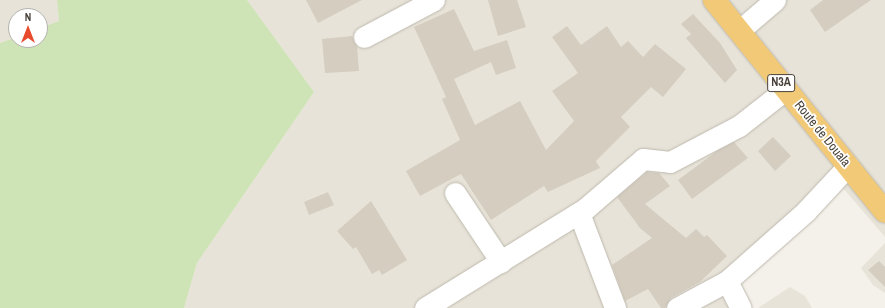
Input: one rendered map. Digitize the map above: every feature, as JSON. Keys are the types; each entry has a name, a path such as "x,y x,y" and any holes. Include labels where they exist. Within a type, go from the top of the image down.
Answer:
{"highway":[{"name":"Route de Douala","path":"714,0 740,30 786,90 885,212"}],"street":[{"path":"364,37 434,0"},
{"path":"740,30 775,0"},
{"path":"425,308 579,213 643,159 670,162 739,126 786,90"},
{"path":"677,308 727,281 806,211 848,166"},
{"path":"455,192 501,262"},
{"path":"579,213 614,308"},
{"path":"727,281 741,308"}],"shaded area":[{"path":"0,0 57,0 59,21 48,25 48,8 8,8 8,40 0,43"},
{"path":"247,0 885,0 885,237 842,187 737,282 751,308 184,308 197,263 314,92"},
{"path":"885,243 885,293 873,285 861,268"},
{"path":"790,287 805,296 812,308 758,308"}],"green space":[{"path":"57,0 247,0 314,92 197,263 184,308 0,308 0,43 8,40 8,48 48,48 48,25 59,21"}],"building":[{"path":"306,0 362,0 318,23"},
{"path":"488,0 517,0 526,27 498,36"},
{"path":"823,0 871,0 825,32 810,10"},
{"path":"454,9 474,51 507,40 516,68 496,75 491,62 454,79 475,125 520,101 546,150 574,121 552,91 578,73 552,37 567,26 581,45 607,26 621,47 628,41 643,57 655,44 686,69 663,97 651,87 621,117 630,127 596,161 600,168 548,192 544,186 491,220 461,174 420,196 406,171 460,140 442,99 446,97 414,27"},
{"path":"693,14 720,43 737,70 725,83 686,38 691,34 681,24"},
{"path":"352,36 357,46 359,71 325,73 322,39"},
{"path":"773,137 791,156 775,171 758,151"},
{"path":"734,142 748,158 692,199 678,180 717,151"},
{"path":"647,172 659,173 670,186 645,204 686,238 696,229 704,237 707,235 727,256 700,282 671,298 665,308 661,308 648,289 625,301 612,265 652,238 640,228 617,197"},
{"path":"328,192 334,205 309,215 304,202"},
{"path":"371,201 407,260 382,275 379,270 372,274 356,247 353,249 337,231"},
{"path":"879,261 885,267 885,287 868,270"}]}
